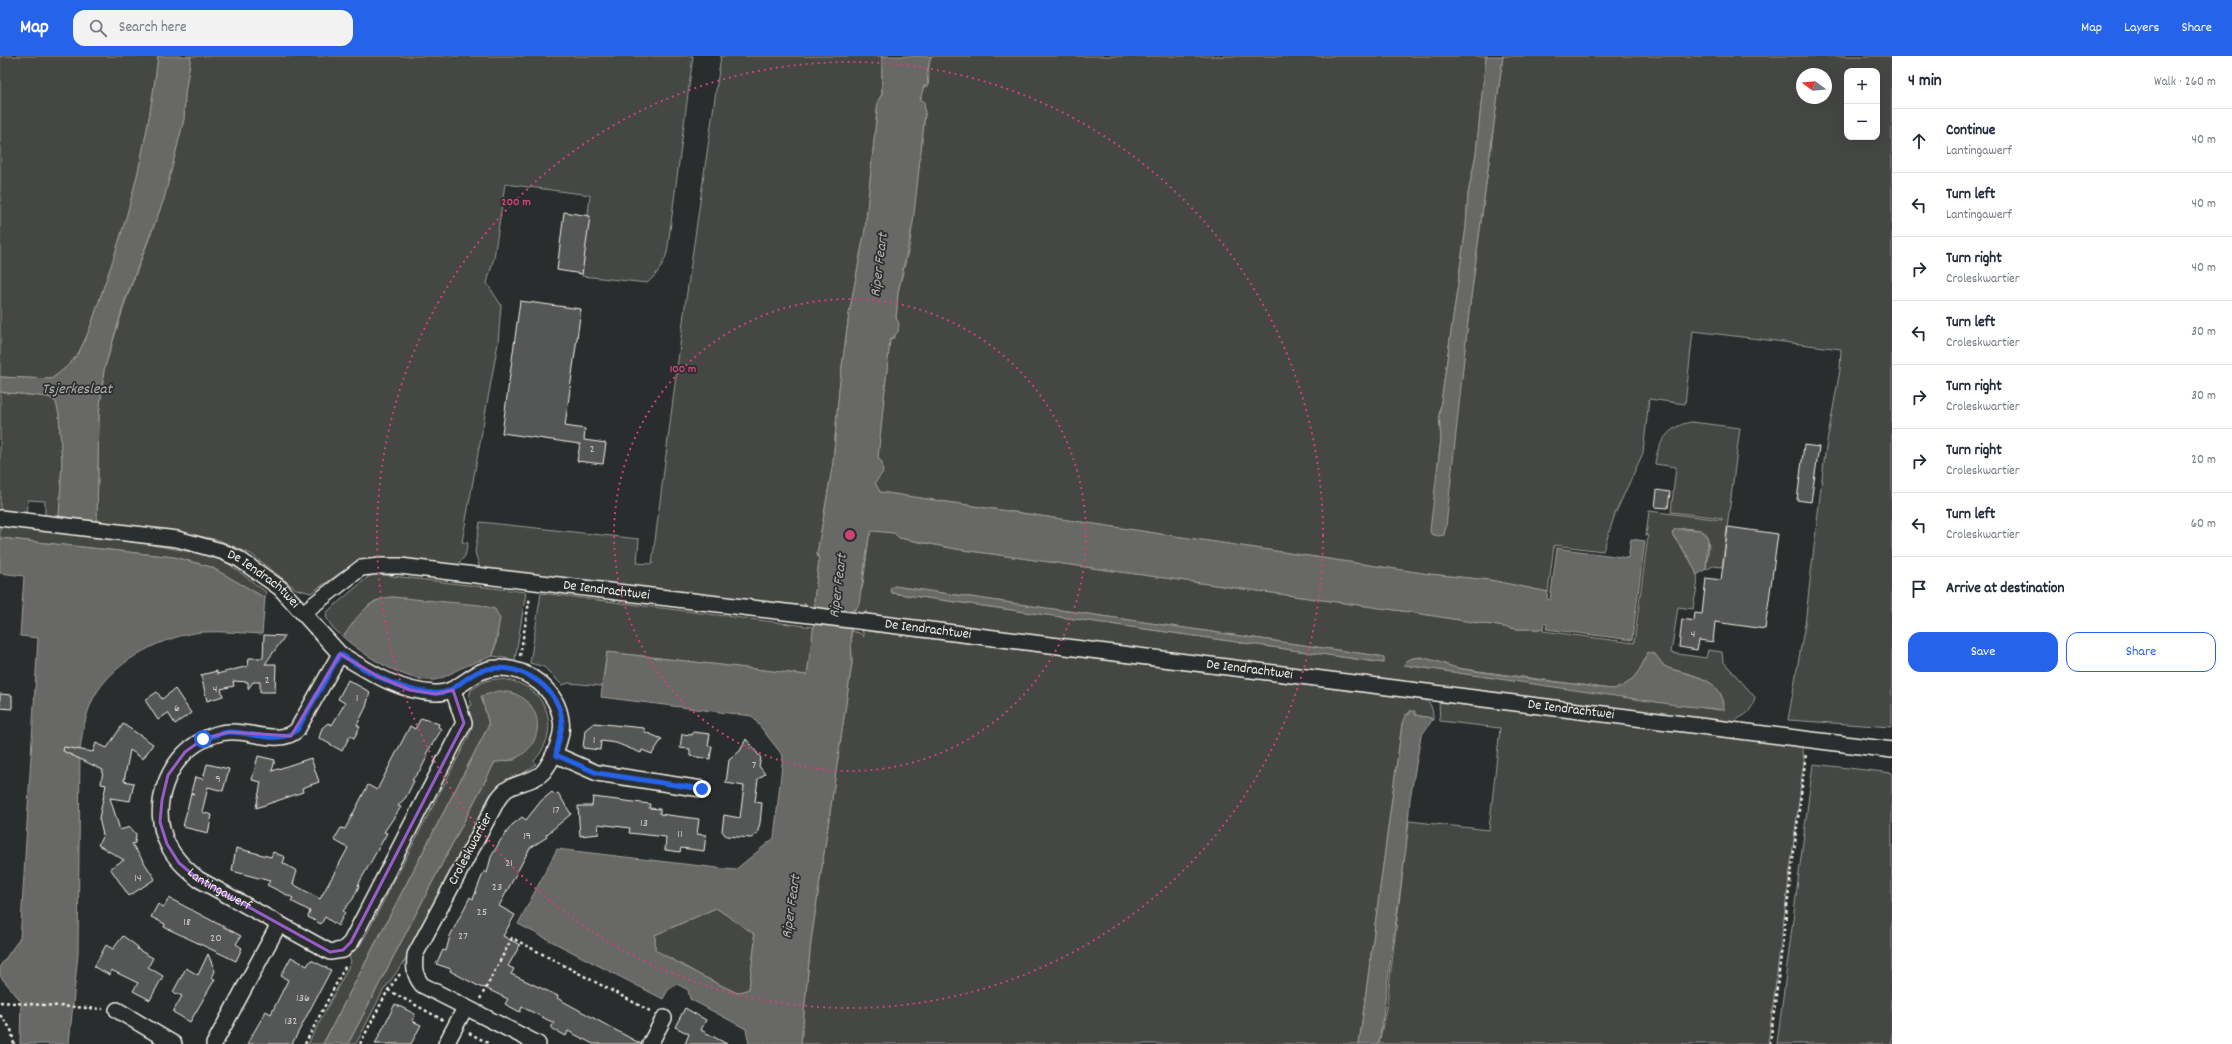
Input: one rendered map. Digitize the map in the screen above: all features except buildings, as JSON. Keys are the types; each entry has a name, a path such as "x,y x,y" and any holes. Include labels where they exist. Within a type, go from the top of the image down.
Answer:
{"street":[{"name":"De Iendrachtwei","path":"0,518 177,539 221,551 239,559 260,572 280,588 304,612 361,568 380,566 533,582 810,615 866,624 1892,750"},
{"path":"304,612 340,654"},
{"name":"Croleskwartier","path":"340,654 379,678 410,690 436,694 452,690 478,672 496,668 518,670 539,682 554,699 562,722 556,755 543,772 508,788 498,799 415,955 414,967"},
{"name":"Lantingawerf","path":"340,654 297,730 291,736 282,737 229,732 203,739 185,752 168,775 162,800 160,822 167,844 179,863 198,879 330,952 343,950"},
{"path":"343,950 351,942 464,723 452,690"},
{"path":"556,755 597,773 702,789"},
{"path":"214,1044 279,924"},
{"path":"414,967 415,976 422,985 538,1044"},
{"path":"117,1010 174,1044"},
{"path":"446,1044 455,1026 469,1010"},
{"path":"650,1044 664,1018"}],"path":[{"path":"518,670 533,582"},
{"path":"1770,1044 1803,791 1808,740"},
{"path":"469,1010 512,938 664,1018"},
{"path":"305,1044 348,961 343,950"},
{"path":"360,1044 388,990 402,971 414,967"},
{"path":"388,990 490,1044"},
{"path":"0,1002 117,1010"},
{"path":"0,1015 11,1029 14,1044"}],"highlighted area":[{"path":"340,654 379,677 410,690 436,694 453,690 464,723 351,942 343,950 330,952 198,879 179,863 167,844 160,822 162,800 168,775 185,752 203,739 229,732 291,736"}],"shaded area":[{"path":"0,56 158,56 150,115 138,172 114,258 90,328 79,352 66,367 51,379 0,377"},
{"path":"191,56 693,56 667,253 659,270 647,283 582,276 590,195 505,184 494,258 487,283 501,305 498,343 462,542 468,543 465,556 455,568 352,565 311,593 296,589 251,554 219,540 163,529 97,522 99,415 104,370 126,300 164,199 184,119 185,93"},
{"path":"721,56 882,56 882,94 878,101 865,230 849,314 839,389 833,463 817,554 819,560 814,601 816,609 808,608 804,603 806,607 480,569 475,552 480,522 639,539 637,563 652,564 685,306"},
{"path":"931,56 1486,56 1476,154 1468,194 1466,227 1439,416 1441,439 1437,473 1444,535 1469,312 1503,56 1892,56 1892,727 1788,720 1805,624 1825,453 1840,370 1841,349 1693,331 1685,404 1649,399 1643,453 1615,514 1603,551 1554,545 1548,592 1490,580 1429,574 880,492 875,483 890,340 895,337 898,292 910,244 925,114 921,100 921,93 924,86 928,86"},
{"path":"0,392 49,397 56,402 59,414 62,462 59,518 45,516 45,501 28,500 26,513 0,510"},
{"path":"1692,422 1740,428 1722,567 1713,566 1706,570 1709,545 1706,533 1689,528 1675,530 1672,532 1695,570 1697,575 1697,588 1693,609 1678,607 1671,653 1706,658 1708,650 1722,652 1723,661 1755,697 1750,710 1733,724 864,615 867,611 862,614 853,613 863,585 869,537 872,530 894,533 899,538 956,549 1409,612 1517,629 1543,629 1543,631 1634,643 1648,536 1646,536 1649,511 1722,520 1722,518 1671,512 1676,467 1655,464 1656,456 1658,449 1666,436 1677,427","holes":["894,586 1379,656 1384,660 1384,663 892,593","1648,653 1655,654 1663,665 1668,668 1694,675 1710,683 1721,695 1724,704 1720,710 1404,665 1413,658 1421,657 1457,668 1611,689 1618,688 1630,681 1642,665"]},
{"path":"0,524 131,541 197,553 225,561 266,592 265,598 211,567 174,557 0,538"},
{"path":"376,574 526,592 515,660 493,656 498,634 437,602 392,597 375,601 368,606 343,637 333,628 326,617 327,612 368,577"},
{"path":"541,593 814,627 807,675 607,652 602,686 569,683 562,685 544,667 530,663"},
{"path":"862,630 1426,700 1432,709 1433,721 1431,718 1415,715 1410,711 1402,724 1359,1044 801,1044 811,941 852,663 851,631 860,633 864,637"},
{"path":"496,679 512,681 526,687 537,696 545,707 548,720 548,733 543,747 534,761 536,764 495,790 490,795 406,959 383,991 356,1044 348,1044 495,762 515,760 537,729 533,709 482,696 489,725 323,1044 308,1044 351,962 348,954 358,948 365,937 467,740 472,729 468,707 472,705 469,697 471,690 485,681"},
{"path":"1439,702 1800,745 1803,750 1804,761 1768,1044 1379,1044 1387,1003 1409,821 1489,830 1500,728 1440,721"},
{"path":"1813,764 1892,773 1892,1044 1777,1044"},
{"path":"716,908 753,933 755,941 749,989 737,993 700,975 655,950 655,935"}],"water":[{"name":"Tsjerkesleat","path":"158,56 191,56 185,93 184,119 164,199 125,300 104,370 99,415 97,522 59,518 62,462 59,414 56,402 49,397 0,392 0,377 51,379 73,360 87,336 114,258 131,201 150,115"},
{"name":"Riper Feart","path":"882,56 931,56 927,73 928,86 924,86 920,100 924,101 925,114 913,223 898,292 896,318 899,323 898,332 890,340 878,458 882,462 883,472 875,483 880,492 1429,574 1490,580 1548,592 1547,599 1550,600 1557,548 1628,558 1631,539 1645,541 1632,640 1546,629 1547,624 1544,623 1543,629 1517,629 1409,612 956,549 899,538 894,533 872,531 869,537 859,604 856,609 853,610 851,634 852,663 811,941 801,1044 749,1044 746,1029 690,999 688,990 677,984 668,990 663,999 518,924 557,849 735,870 774,838 783,756 752,716 601,697 607,652 807,675 816,609 814,601 819,560 817,554 833,463 839,389 849,314 865,230 878,101 882,94","holes":["716,908 753,933 755,941 749,989 737,993 700,975 655,950 655,935"]},
{"path":"1486,56 1503,56 1469,312 1446,526 1444,535 1438,536 1431,534 1430,530 1441,439 1439,416 1466,227 1468,194 1476,154"},
{"path":"1674,530 1701,530 1708,538 1706,569 1697,575 1689,558 1672,534"},
{"path":"0,538 174,557 211,567 265,598 262,634 203,632 173,638 130,659 106,680 93,698 84,728 80,750 78,954 69,1044 20,1044 21,1001 0,976 0,966 20,938 38,638 20,636 24,576 0,573"},
{"path":"894,586 1379,656 1384,657 1384,663 892,593 890,589"},
{"path":"392,597 480,605 495,609 500,619 493,656 463,667 447,676 434,680 423,680 411,677 386,666 361,651 343,637 369,605 384,598"},
{"path":"1648,652 1655,654 1663,665 1668,668 1696,676 1713,685 1719,691 1723,699 1724,710 1676,705 1404,665 1408,660 1421,658 1437,661 1457,668 1611,689 1618,688 1630,681 1642,665"},
{"path":"498,691 515,694 528,702 535,713 537,726 535,740 527,751 513,759 495,762 348,1044 323,1044 489,725 481,696"},
{"path":"1410,711 1415,711 1415,715 1431,718 1431,722 1421,736 1410,799 1406,848 1379,1044 1359,1044 1402,724 1405,715 1410,714"}],"route":[{"path":"203,739 229,732 282,737 291,736 297,730 340,654 379,678 410,690 436,694 452,690 478,672 496,668 518,670 539,682 554,699 562,722 556,755 597,773 702,789"}]}
